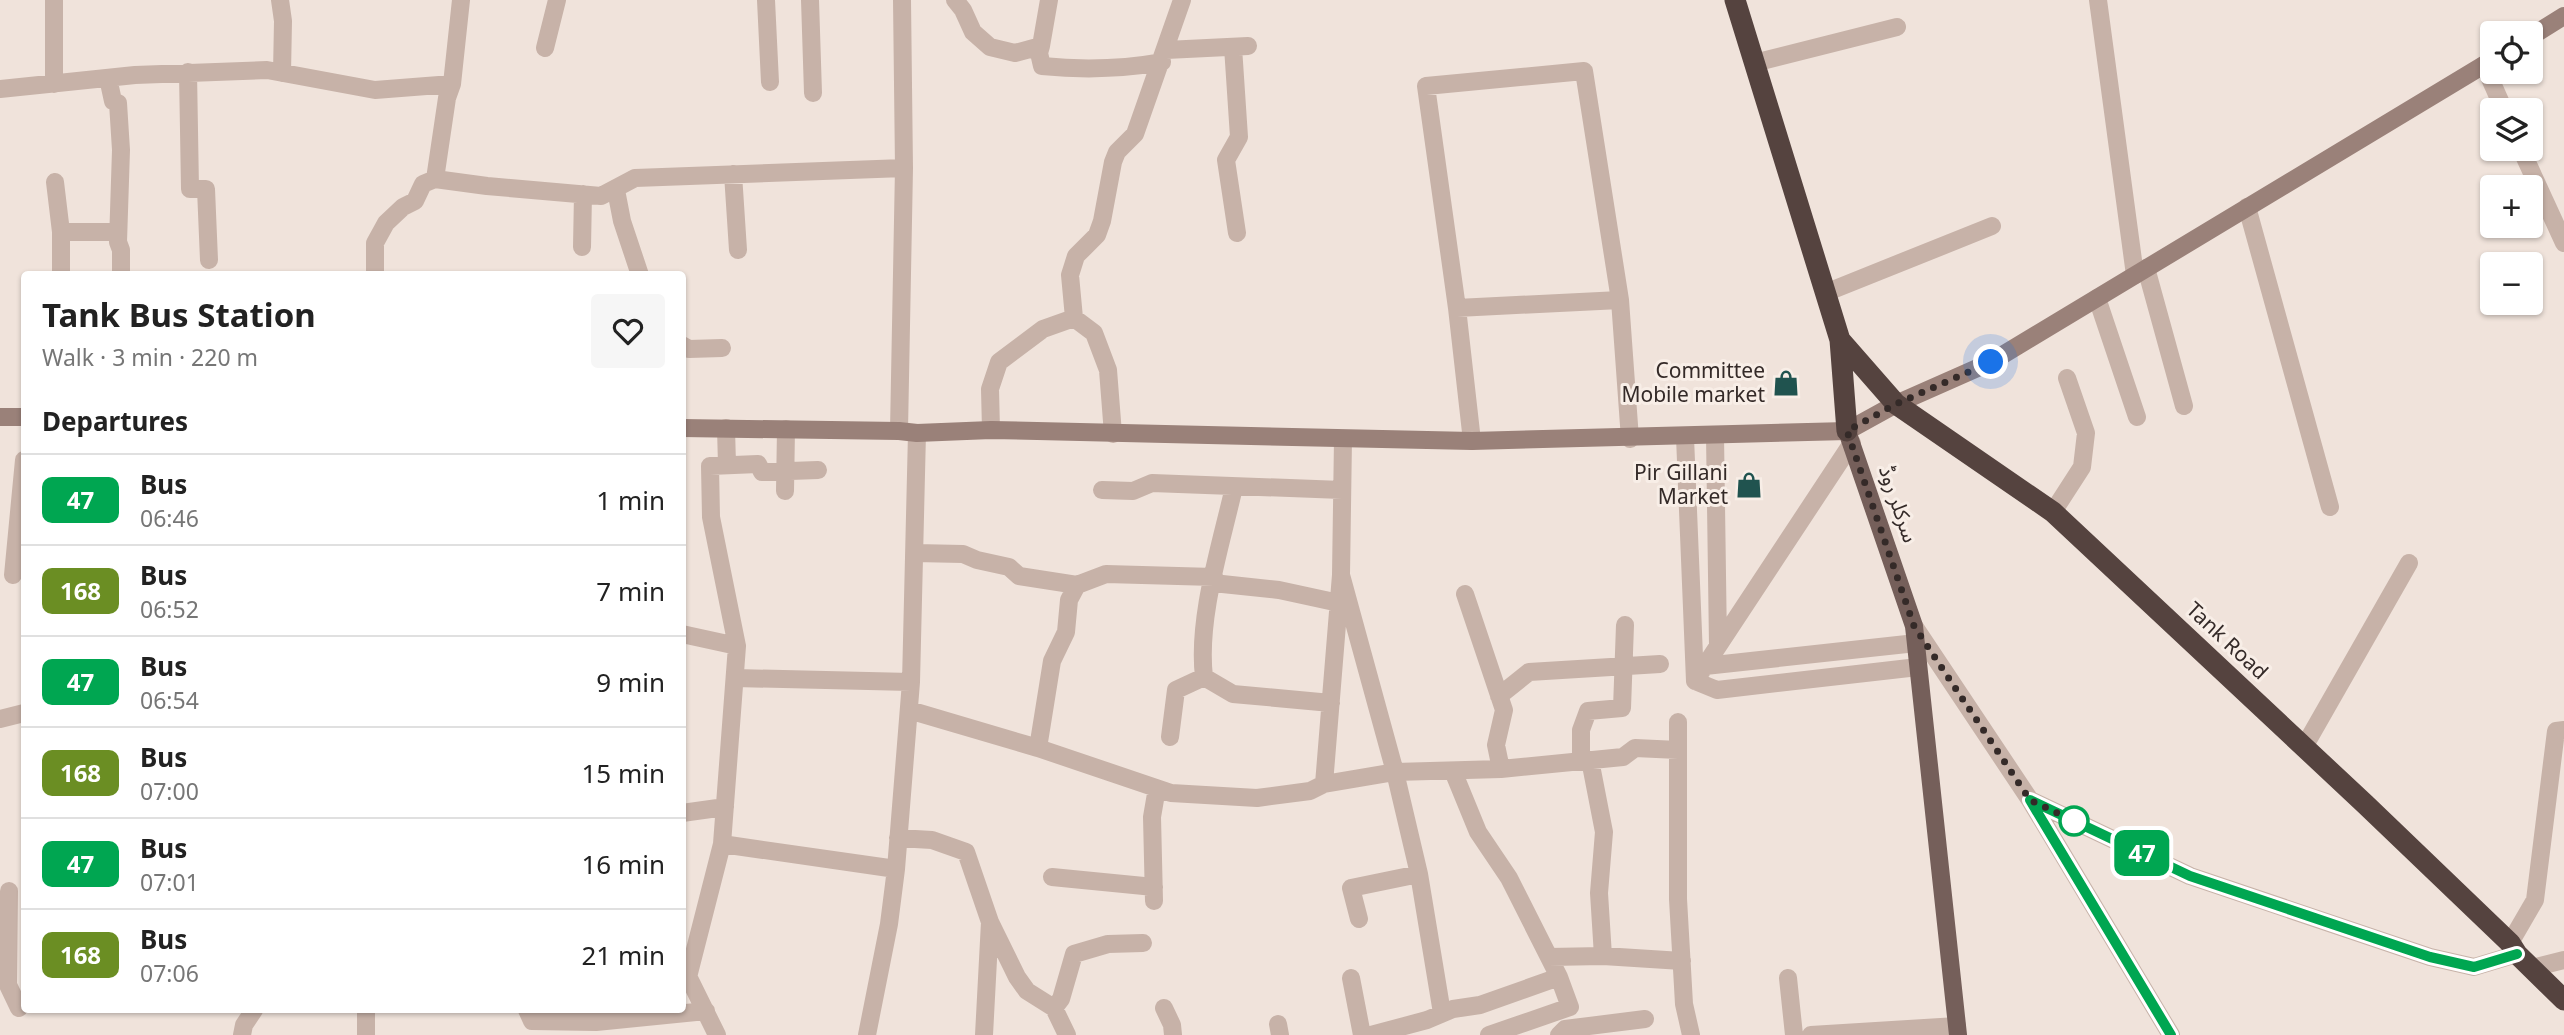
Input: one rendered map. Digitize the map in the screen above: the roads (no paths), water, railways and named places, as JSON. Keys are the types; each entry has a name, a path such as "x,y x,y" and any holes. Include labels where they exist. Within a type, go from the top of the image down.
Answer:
{"highway":[{"name":"سرکلر روڈ","path":"1735,0 1840,340 1849,437"},
{"name":"Tank Road","path":"1840,340 1896,404 2053,512 2304,747 2564,1000"}],"main road":[{"path":"2543,29 2564,16"},
{"path":"686,428 908,432 990,430 1472,441 1715,435 1849,437 1896,404 1991,362 2480,67"},
{"path":"0,417 21,417"},
{"name":"سرکلر روڈ","path":"1849,437 1915,635 1958,1030"}],"street":[{"path":"54,0 54,84"},
{"path":"280,0 283,20 282,73"},
{"path":"435,178 445,108 452,84 461,0"},
{"path":"545,48 557,0"},
{"path":"766,0 770,82"},
{"path":"810,0 813,93"},
{"path":"867,1035 889,924 896,869 911,682 915,553 908,432 902,0"},
{"path":"955,0 973,32 990,47 1015,53 1041,46"},
{"path":"1049,0 1039,53 1042,66 1135,67 1164,56 1240,46 1240,137 1226,160 1237,233"},
{"path":"1113,433 1108,370 1094,333 1074,318 1070,275 1076,256 1097,236 1113,162 1117,152 1135,134 1182,0"},
{"path":"2098,0 2141,272 2184,406"},
{"path":"1754,63 1897,27"},
{"path":"0,89 188,72 267,70 375,90 452,84"},
{"path":"1472,441 1457,308 1426,86 1584,71 1619,300 1630,439"},
{"path":"188,72 190,189 206,190 209,260"},
{"path":"107,78 113,101 118,103 121,150 118,242 121,250 121,271"},
{"path":"2526,161 2564,243"},
{"path":"375,271 375,243 386,223 403,207 415,201 423,184 435,178 487,186 601,196 635,178 904,168"},
{"path":"733,174 738,250"},
{"path":"55,182 61,232 61,271"},
{"path":"615,190 639,271"},
{"path":"582,247 583,194"},
{"path":"2248,207 2330,507"},
{"path":"1825,293 1992,226"},
{"path":"61,232 118,232"},
{"path":"2097,298 2137,417"},
{"path":"1457,308 1619,300"},
{"path":"990,430 990,389 999,362 1043,329 1074,318"},
{"path":"686,347 722,348"},
{"path":"2053,512 2082,467 2086,433 2067,377"},
{"path":"726,429 727,466"},
{"path":"785,491 786,429"},
{"path":"1715,435 1718,646"},
{"path":"1685,437 1700,674 1717,690 1918,667"},
{"path":"1700,674 1849,437"},
{"path":"1324,784 1341,575 1343,439"},
{"path":"717,1035 686,969 722,844 737,646 711,517 710,466 758,464 762,472 818,470"},
{"path":"1102,490 1133,491 1152,483 1342,490"},
{"path":"1204,677 1202,657 1213,580 1234,487"},
{"path":"13,576 21,492"},
{"path":"915,553 963,554 1009,567 1019,576 1077,585 1106,574 1213,580 1339,603"},
{"path":"2304,747 2409,563"},
{"path":"1341,575 1395,772 1419,874 1432,1022"},
{"path":"1038,748 1052,661 1066,632 1069,600 1077,585"},
{"path":"1465,594 1504,710 1496,745 1502,769"},
{"path":"1603,956 1599,893 1604,832 1581,730 1588,711 1622,708 1625,625"},
{"path":"686,635 737,646"},
{"path":"1700,674 1915,635 2030,800 2171,1035"},
{"path":"1499,696 1529,672 1660,664"},
{"path":"1204,677 1233,694 1331,703"},
{"path":"1170,737 1176,690 1204,677"},
{"path":"735,678 911,682"},
{"path":"909,710 1038,748 1171,793 1257,798 1310,791 1324,784 1395,772 1502,769 1586,761 1623,757 1635,748 1678,750"},
{"path":"0,719 21,714"},
{"path":"1678,722 1678,899 1684,1003 1691,1035"},
{"path":"2519,955 2535,900 2556,731 2564,730"},
{"path":"1453,771 1478,832 1509,878 1559,977 1570,1007 1489,1035 1480,1005"},
{"path":"1052,877 1154,894 1152,817 1157,788"},
{"path":"2030,800 2190,876 2430,957 2474,967 2519,955 2564,960"},
{"path":"686,812 725,807"},
{"path":"898,838 932,840 966,852 990,922 1027,991 1054,1008 1067,1035"},
{"path":"722,844 896,869"},
{"path":"1359,919 1351,888 1419,874"},
{"path":"11,891 8,985 21,1006"},
{"path":"984,1035 990,922"},
{"path":"1054,1008 1061,999 1074,954 1108,944 1143,943"},
{"path":"1549,957 1603,956 1682,961"},
{"path":"1371,1035 1432,1022 1559,977"},
{"path":"1351,978 1362,1035"},
{"path":"1788,978 1794,1035"},
{"path":"0,1009 21,1008"},
{"path":"1164,1008 1172,1025 1173,1035"},
{"path":"528,1013 532,1021 596,1022 706,1011"},
{"path":"242,1035 250,1013"},
{"path":"366,1013 366,1035"},
{"path":"1559,1035 1565,1029 1645,1018"},
{"path":"1811,1035 1958,1030"}],"place":[{"name":"Committee Mobile market","path":"1786,383"},
{"name":"Pir Gillani Market","path":"1749,485"}]}
